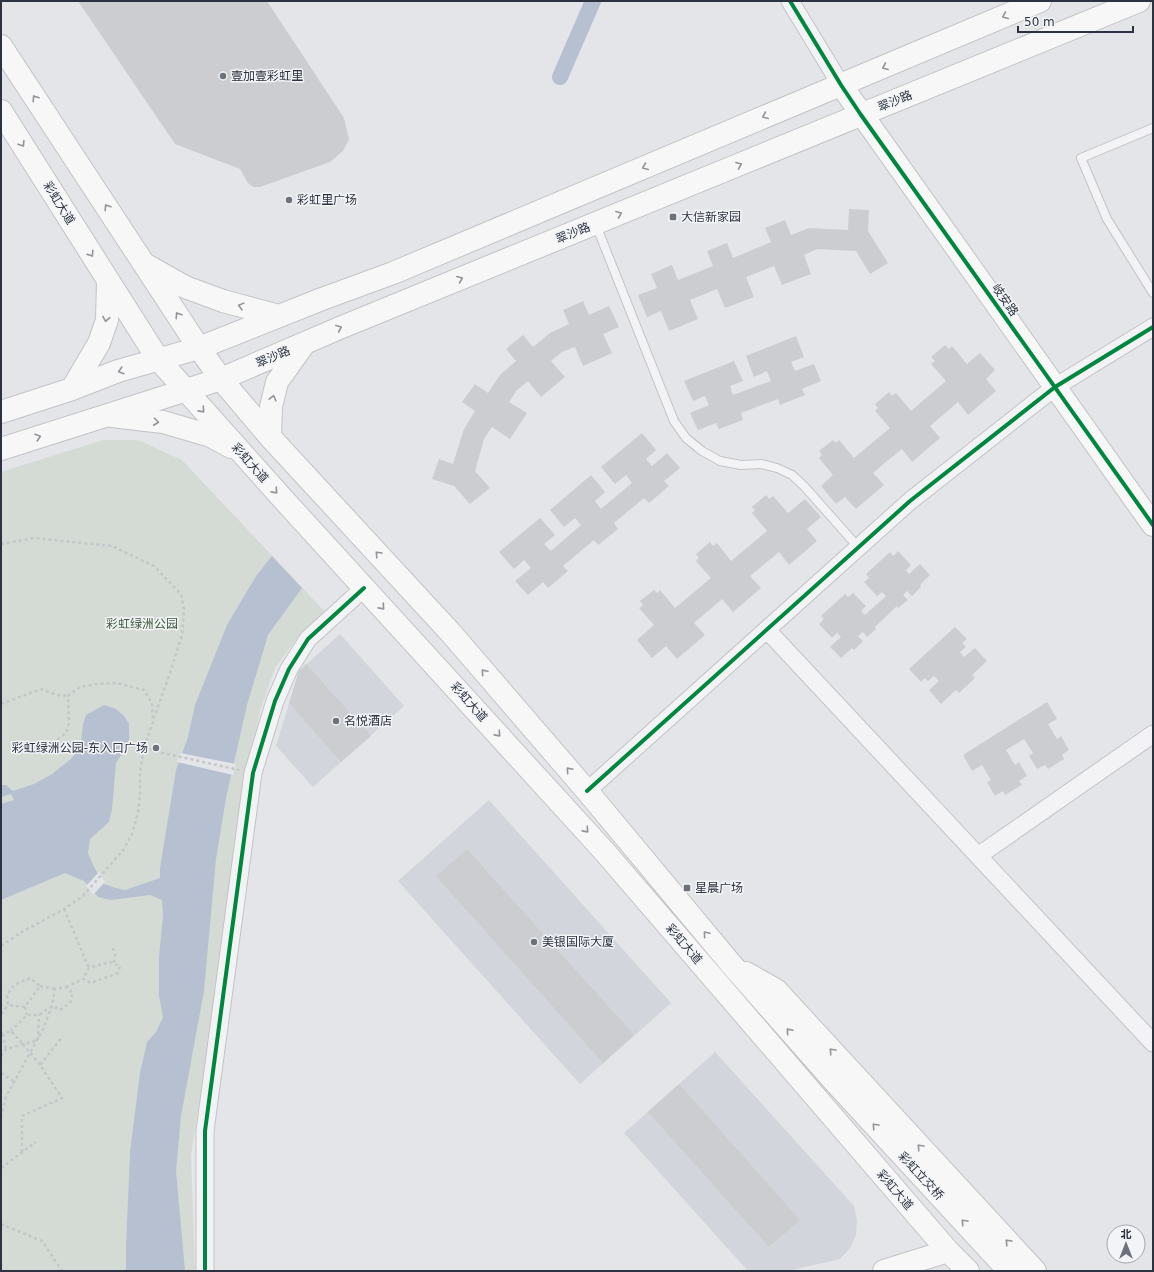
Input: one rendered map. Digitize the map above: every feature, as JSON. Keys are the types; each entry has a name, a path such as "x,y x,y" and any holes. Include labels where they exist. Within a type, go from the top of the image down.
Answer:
{"main road":[{"path":"1,412 72,389 118,371 199,348 393,273 1040,1"},
{"name":"翠沙路","path":"1,449 103,415 221,379 1139,1"},
{"name":"彩虹大道","path":"1,46 199,348 221,379 270,437 450,632 587,791 731,964 834,1081"},
{"name":"岐安路","path":"841,85 1153,525"},
{"name":"彩虹大道","path":"1,111 158,359 185,391 604,851 948,1251 968,1271"},
{"path":"144,264 185,287 223,301 279,316"},
{"path":"72,389 99,343 107,320 108,280"},
{"path":"270,437 271,407 277,382 304,344"},
{"path":"103,415 163,422 211,436 240,451"},
{"path":"731,964 776,990 1035,1271"},
{"name":"彩虹立交桥","path":"834,1081 1009,1271"},
{"path":"884,1271 948,1251"}],"street":[{"path":"790,1 841,85"},
{"path":"587,791 910,501 1055,387 1153,327"},
{"path":"205,1271 205,1131 253,773 275,701 290,669 308,639 364,588"},
{"path":"767,630 1153,1042"},
{"path":"978,856 1153,734"}],"lane":[{"path":"1153,128 1081,158 1107,219 1153,293"},
{"path":"596,224 674,421 686,438 702,451 720,461 741,465 762,464 778,468 792,475 804,486 858,547"}],"path":[{"path":"1,544 34,538 112,546 154,566 181,594 184,609 182,635 170,676 144,747 140,771 138,813 132,834 124,849 83,896 64,909 20,932 1,946"},
{"path":"1,704 41,689 57,695 68,696 80,687 116,682 144,690 152,703 153,722"},
{"path":"55,741 66,733 69,723 68,696"},
{"path":"144,747 163,753 239,770"},
{"path":"64,909 89,968"},
{"path":"113,948 115,955 114,963"},
{"path":"1,1014 8,1004 7,995 14,985 30,978 40,986 55,990 66,987 83,979 89,968 110,962 120,966 118,973 91,983 83,979"},
{"path":"27,1015 25,1007 40,986"},
{"path":"52,1006 60,1010 70,1003 73,992 66,987"},
{"path":"1,1117 3,1104 6,1097 38,1040 52,1006 55,990"},
{"path":"8,1004 25,1007"},
{"path":"6,1049 2,1033 11,1031 27,1015 39,1015 52,1006"},
{"path":"38,1040 39,1015"},
{"path":"11,1031 31,1053 62,1098 22,1116 22,1152"},
{"path":"40,1065 63,1036"},
{"path":"1,1056 6,1049 38,1040"},
{"path":"1,1073 14,1082"},
{"path":"1,1168 36,1142"},
{"path":"1,1224 42,1241 62,1271"}],"shaded area":[{"name":"名悦酒店","path":"340,634 404,706 313,787 276,746 299,671"},
{"name":"美银国际大厦","path":"489,800 671,1003 580,1084 398,881"},
{"path":"715,1052 854,1206 857,1220 856,1235 850,1248 840,1259 788,1271 748,1271 624,1133"}],"green space":[{"name":"彩虹绿洲公园","path":"103,440 138,440 182,460 327,614 298,637 275,668 260,711 240,816 216,993 191,1155 195,1271 1,1271 1,472"}],"water":[{"path":"272,556 302,588 268,635 247,705 226,798 216,859 204,991 181,1116 176,1171 185,1271 126,1271 130,1152 140,1073 147,1042 156,1032 163,1017 159,996 159,957 163,916 162,900 150,895 111,900 98,897 84,881 65,873 1,900 1,804 14,800 11,794 1,797 1,785 6,785 13,791 34,784 52,774 72,758 81,743 83,724 86,715 104,705 116,709 124,716 129,724 129,739 124,751 116,763 112,809 109,822 90,839 88,853 104,884 125,890 160,878 160,868 176,770 188,737 195,705 227,625 256,576"}],"pier":[{"path":"180,753 236,764 233,775 177,762"},
{"path":"99,872 105,882 93,895 86,886"}],"building":[{"name":"壹加壹彩虹里","path":"78,1 267,1 344,118 349,139 343,151 330,162 260,187 253,187 248,183 240,169 175,144"},
{"path":"849,209 869,210 868,231 888,263 870,274 856,251 817,249 804,255 811,274 782,285 774,266 746,277 754,297 725,308 717,289 690,300 698,319 669,331 661,311 647,317 638,295 657,288 651,274 672,265 678,280 713,266 707,251 727,243 733,258 771,242 765,228 785,220 791,235 809,228 848,230"},
{"path":"583,301 589,315 609,306 619,327 603,334 612,353 583,366 575,347 562,352 551,361 565,377 541,397 528,381 517,390 509,402 527,413 510,439 492,427 484,439 475,471 490,488 470,504 454,486 432,479 439,459 453,464 464,429 475,411 462,402 475,384 488,393 500,375 516,361 506,349 523,335 533,347 550,333 569,324 563,310"},
{"path":"796,336 804,357 791,362 795,371 814,364 821,381 802,389 805,395 780,405 778,399 741,413 743,420 719,429 716,423 698,430 690,413 709,405 705,396 693,401 684,381 734,361 743,381 730,386 733,395 771,381 767,371 754,377 746,356"},
{"path":"945,345 949,349 952,346 967,364 980,353 995,370 986,379 996,391 968,415 958,402 930,426 940,438 912,462 902,449 887,461 873,473 884,485 856,509 845,497 836,504 821,486 833,475 819,458 822,455 819,451 833,440 836,443 839,440 854,458 890,428 875,411 878,408 875,404 889,392 892,396 896,393 911,411 946,381 931,364 935,361 931,357"},
{"path":"642,433 656,450 646,459 652,466 667,453 680,468 664,481 669,486 649,503 644,498 614,523 618,529 598,545 594,540 563,566 568,571 548,588 543,582 528,595 515,581 531,568 524,560 514,569 499,552 540,518 555,535 544,544 551,551 581,525 575,518 564,527 550,510 591,475 605,492 595,501 601,509 632,483 626,475 615,484 601,467"},
{"path":"766,495 769,499 773,496 788,513 805,499 821,517 807,529 817,541 789,565 779,552 750,576 761,588 733,612 722,599 694,623 705,635 677,659 666,646 652,658 637,640 654,625 639,608 643,605 640,601 654,590 657,593 660,590 675,608 711,578 696,561 699,558 696,554 710,542 713,546 717,543 731,561 767,531 752,513 755,510 752,507"},
{"path":"898,551 911,565 906,570 909,574 920,564 930,575 912,596 907,591 903,595 908,600 898,608 897,606 875,627 876,629 867,637 863,632 858,636 863,641 854,650 852,648 841,658 830,647 841,637 837,633 832,638 819,624 824,619 821,616 845,594 848,597 853,593 866,606 861,611 865,615 886,596 882,592 877,596 864,582 869,578 866,574 890,552 893,556"},
{"path":"955,627 967,639 962,643 966,647 960,652 964,657 975,648 987,661 972,675 975,678 959,693 956,690 941,704 929,690 939,681 934,676 928,681 925,678 921,682 909,669"},
{"path":"306,664 371,736 341,762 289,703 299,671"},
{"path":"1047,702 1057,719 1048,724 1057,739 1061,736 1069,750 1062,755 1064,759 1048,769 1045,765 1037,769 1029,756 1033,753 1024,739 1006,750 1015,765 1019,762 1027,776 1019,781 1022,785 1005,795 1003,791 995,796 987,782 991,780 982,765 972,771 963,755"},
{"path":"467,849 634,1035 603,1063 436,876"},
{"path":"679,1084 800,1220 769,1247 648,1112"}],"waterway":[{"path":"560,77 593,1"}],"cycle path":[{"path":"790,1 861,115 1153,525"},
{"path":"587,791 910,501 1055,387 1153,327"},
{"path":"205,1271 205,1131 253,773 275,701 289,669 308,639 364,588"}],"place":[{"name":"壹加壹彩虹里","path":"223,76"},
{"name":"彩虹里广场","path":"289,200"},
{"name":"大信新家园","path":"673,217"},
{"name":"名悦酒店","path":"336,721"},
{"name":"彩虹绿洲公园-东入口广场","path":"156,748"},
{"name":"星晨广场","path":"687,888"},
{"name":"美银国际大厦","path":"534,942"}]}
